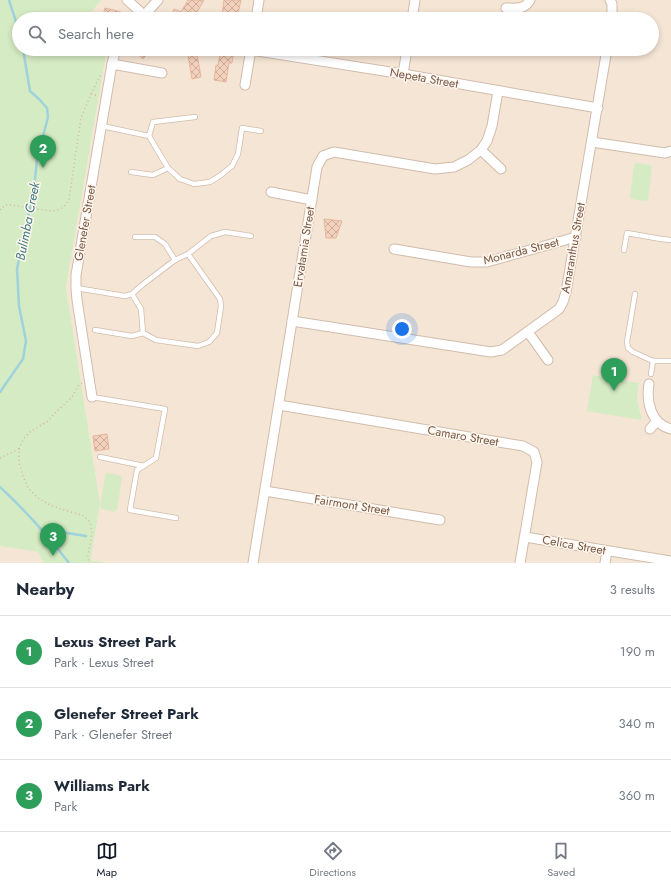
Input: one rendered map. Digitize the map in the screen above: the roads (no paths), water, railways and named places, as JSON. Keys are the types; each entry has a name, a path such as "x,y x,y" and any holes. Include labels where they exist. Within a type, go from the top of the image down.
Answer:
{"street":[{"path":"127,0 138,12"},
{"path":"147,12 158,0"},
{"path":"257,12 259,0"},
{"path":"413,12 416,0"},
{"path":"506,8 520,9 530,0"},
{"path":"610,0 612,4 612,12"},
{"name":"Glenefer Street","path":"92,397 76,288 76,275 114,56"},
{"path":"245,85 250,56"},
{"name":"Nepeta Street","path":"289,56 598,108"},
{"path":"403,74 406,56"},
{"name":"Amaranthus Street","path":"292,320 490,352 502,350 559,309 566,292 606,56"},
{"path":"112,64 162,73"},
{"name":"Ervatamia Street","path":"253,563 317,167 324,156 334,152 435,169 454,167 468,160 481,150 487,141 492,126 498,91"},
{"path":"592,142 665,153 671,151"},
{"path":"481,150 501,169"},
{"path":"271,192 312,200"},
{"name":"Monarda Street","path":"394,249 471,262 487,262 576,237"},
{"path":"528,332 548,360"},
{"path":"649,384 647,395 650,409 657,421 671,429"},
{"name":"Camaro Street","path":"279,405 523,446 534,452 537,462 520,563"},
{"path":"650,429 657,421"},
{"name":"Fairmont Street","path":"265,491 440,520"},
{"name":"Celica Street","path":"525,537 671,561"},
{"path":"605,563 607,551"}],"lane":[{"path":"148,136 153,122 195,117"},
{"path":"102,126 148,136 168,168 180,179 194,184 210,182 232,166 238,154 242,128 261,131"},
{"path":"131,172 153,175 168,168"},
{"path":"76,288 125,296 132,294 175,260 188,254 211,236 225,232 251,236"},
{"path":"624,250 627,233 671,240"},
{"path":"135,237 155,237 165,244 175,260"},
{"path":"95,330 132,336 143,333 156,340 198,346 209,342 216,333 221,306 220,299 188,254"},
{"path":"132,294 141,309 143,333"},
{"path":"635,294 627,342 628,348 633,352 653,361 671,361"},
{"path":"651,374 653,361"},
{"path":"92,397 164,409 156,458 137,470 130,510 176,518"},
{"path":"100,457 144,466"}],"waterway":[{"name":"Bulimba Creek","path":"9,0 13,12"},
{"name":"Bulimba Creek","path":"0,392 23,359 26,341 19,306 17,269 34,189 37,159 48,117 47,108 30,91 24,56"},
{"path":"0,487 36,524 69,563"},
{"path":"41,529 86,536"}],"place":[{"name":"Glenefer Street Park","path":"43,168"},
{"name":"Lexus Street Park","path":"614,391"},
{"name":"Williams Park","path":"53,556"}]}
